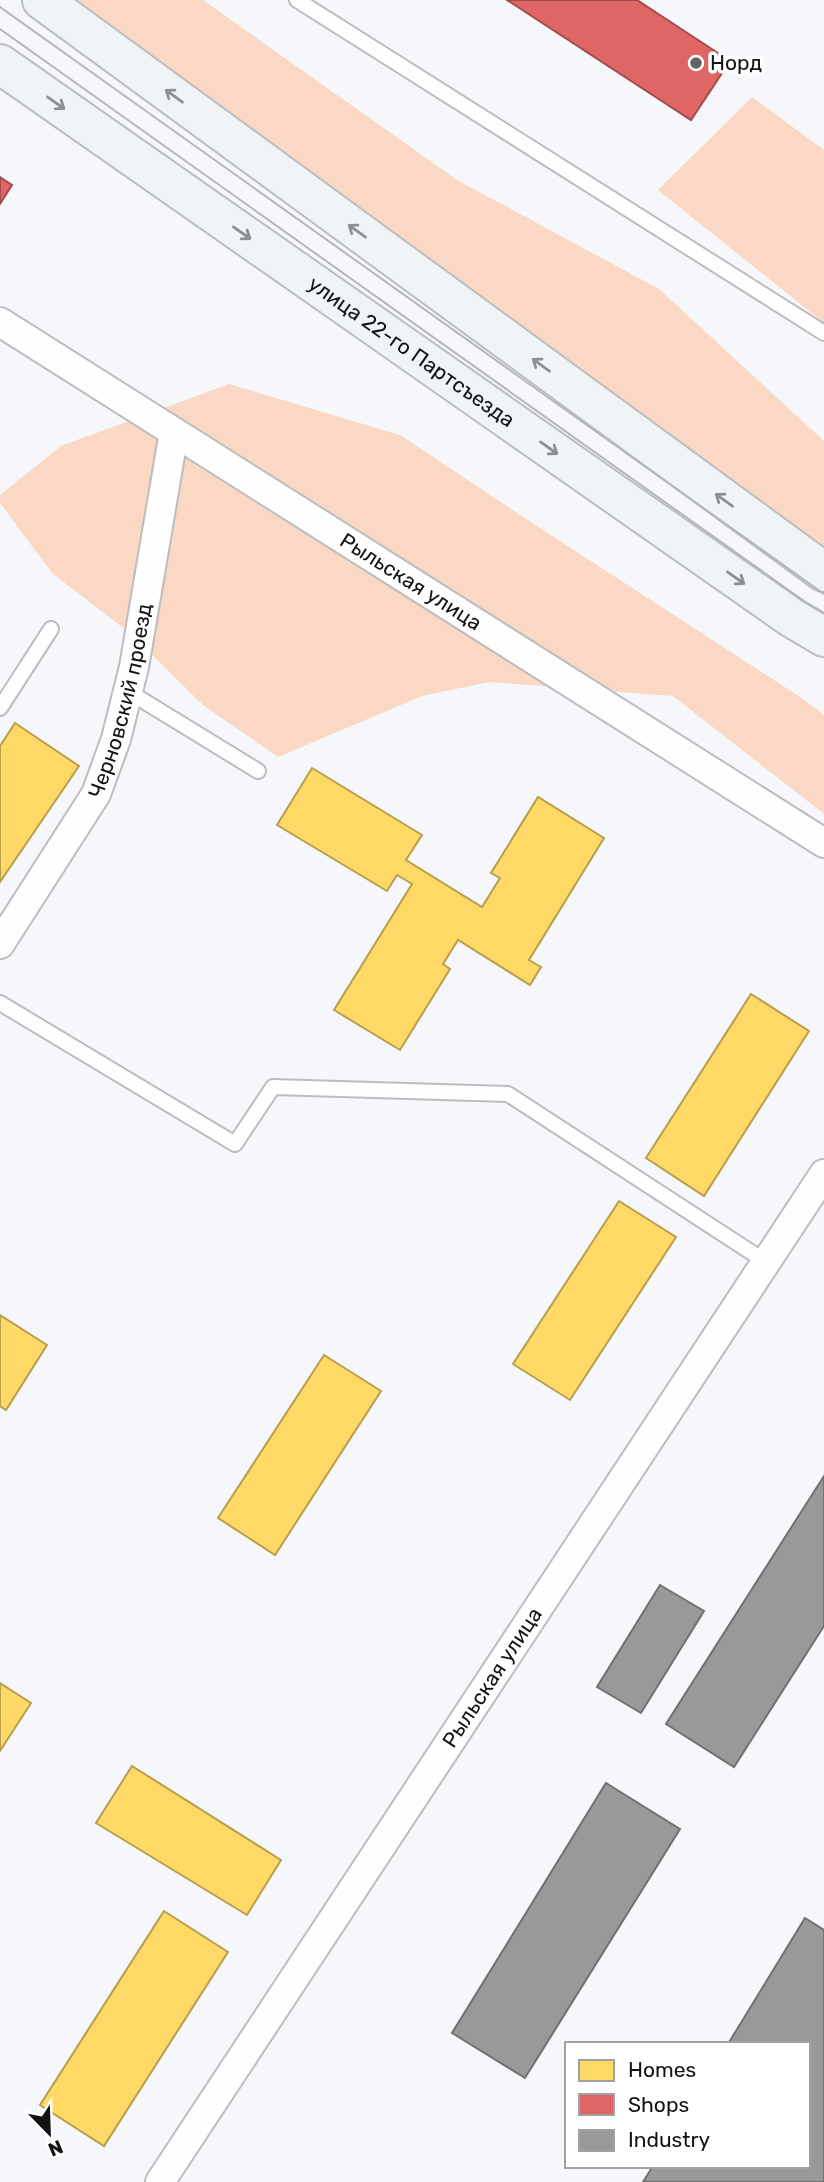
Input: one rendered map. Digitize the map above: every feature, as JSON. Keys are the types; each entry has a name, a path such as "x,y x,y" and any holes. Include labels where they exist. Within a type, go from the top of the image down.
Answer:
{"main road":[{"path":"43,0 821,570"},
{"name":"улица 22-го Партсъезда","path":"0,64 792,618 824,637"}],"street":[{"name":"Рыльская улица","path":"0,322 824,843"},
{"name":"Черновский проезд","path":"0,944 96,793 116,739 129,692 174,432"},
{"name":"Рыльская улица","path":"160,2182 824,1174"}],"lane":[{"path":"297,0 824,333"},
{"path":"0,708 51,629"},
{"path":"129,692 258,771"},
{"path":"0,1003 235,1144 273,1087 508,1094 766,1262"}],"shaded area":[{"path":"67,0 203,0 457,180 659,289 824,441 824,554"},
{"path":"752,97 824,150 824,323 658,190"},
{"path":"229,384 400,435 800,697 824,715 824,814 673,696 489,682 422,696 278,757 203,705 131,634 52,573 0,503 0,495 61,446"}],"building: Homes":[{"path":"15,723 79,766 0,882 0,746"},
{"path":"312,768 422,835 406,860 482,907 500,878 491,873 538,797 604,838 529,960 541,967 530,985 458,940 443,964 450,969 400,1050 334,1010 412,884 397,875 387,891 277,825"},
{"path":"751,994 809,1031 704,1196 646,1158"},
{"path":"619,1201 676,1237 570,1400 513,1364"},
{"path":"0,1315 47,1345 6,1410 0,1406"},
{"path":"324,1355 381,1391 275,1555 218,1518"},
{"path":"0,1683 31,1703 0,1751"},
{"path":"132,1766 281,1860 247,1915 96,1823"},
{"path":"164,1911 228,1952 104,2146 40,2105"}],"building: Shops":[{"path":"507,0 637,0 730,61 691,120"},
{"path":"0,177 12,185 0,204"}],"building: Industry":[{"path":"824,1476 824,1626 734,1767 666,1724"},
{"path":"660,1585 704,1611 641,1713 597,1687"},
{"path":"606,1783 680,1829 525,2078 452,2033"},
{"path":"805,1918 824,1930 824,2182 643,2182 652,2168 810,2168 810,2042 729,2042"}],"tram line":[{"path":"0,7 824,594"},
{"path":"0,29 824,613"}],"place":[{"name":"Норд","path":"696,63"}]}
